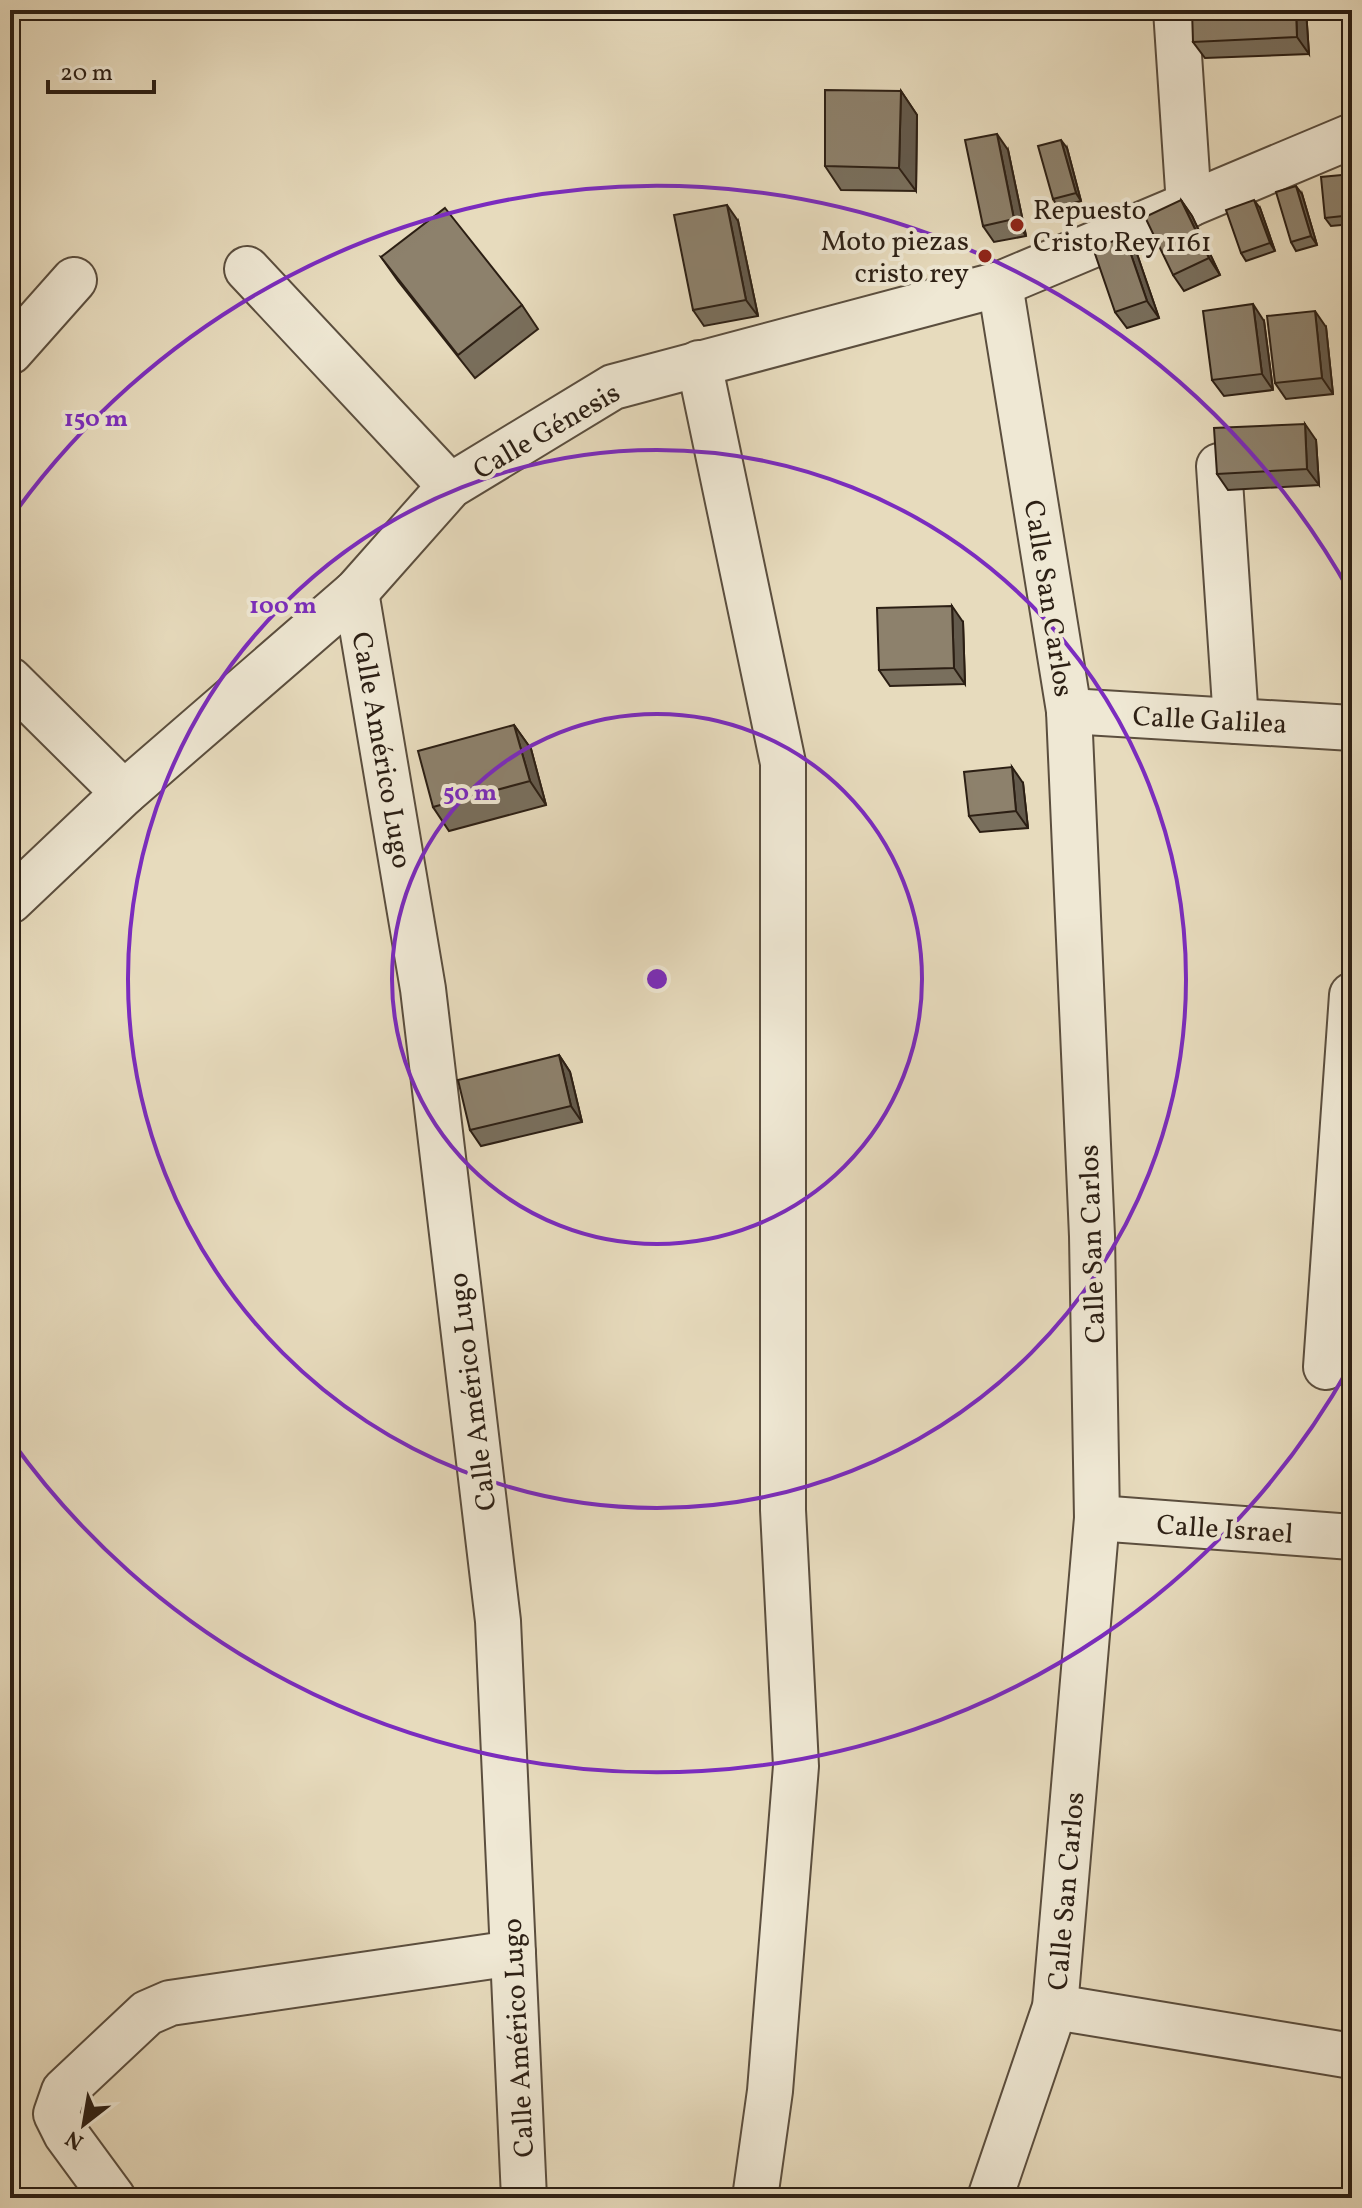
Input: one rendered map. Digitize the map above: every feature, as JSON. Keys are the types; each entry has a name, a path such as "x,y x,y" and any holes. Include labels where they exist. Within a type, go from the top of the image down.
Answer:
{"street":[{"path":"1176,10 1189,205"},
{"name":"Calle Génesis","path":"10,901 124,793 356,592 450,486 613,387 1000,284 1352,136"},
{"path":"247,269 450,486"},
{"path":"10,352 74,280"},
{"name":"Calle San Carlos","path":"990,2198 1055,2007 1097,1518 1092,1236 1069,711 1000,284"},
{"path":"699,363 783,763 783,1510 796,1766 770,2091 755,2198"},
{"path":"1219,466 1236,721"},
{"name":"Calle Américo Lugo","path":"356,592 423,989 497,1605 524,2198"},
{"path":"10,680 124,793"},
{"name":"Calle Galilea","path":"1069,711 1352,728"},
{"path":"1326,1367 1352,995"},
{"name":"Calle Israel","path":"1097,1518 1352,1537"},
{"path":"113,2198 66,2134 56,2114 64,2091 147,2013 170,2003 513,1953"},
{"path":"1055,2007 1352,2056"}],"building":[{"path":"1192,10 1296,10 1297,37 1193,42"},
{"path":"825,90 901,91 899,168 825,166"},
{"path":"997,134 1014,219 983,226 965,140"},
{"path":"1061,140 1076,193 1053,199 1038,146"},
{"path":"1352,174 1352,215 1325,218 1321,177"},
{"path":"1296,186 1311,236 1291,242 1276,192"},
{"path":"1181,200 1209,258 1173,275 1145,217"},
{"path":"1254,200 1270,243 1241,253 1226,210"},
{"path":"727,205 746,300 693,310 674,215"},
{"path":"445,208 522,305 458,355 381,257"},
{"path":"1125,237 1147,301 1115,312 1093,248"},
{"path":"1253,304 1262,374 1212,380 1203,311"},
{"path":"1315,311 1322,378 1275,383 1267,316"},
{"path":"1305,424 1307,469 1217,474 1214,428"},
{"path":"952,606 954,668 879,670 877,608"},
{"path":"514,725 530,781 433,807 418,751"},
{"path":"1012,767 1016,811 969,816 964,772"},
{"path":"559,1055 571,1106 470,1130 458,1080"}],"place":[{"name":"Repuesto Cristo Rey 1161","path":"1017,225"},
{"name":"Moto piezas cristo rey","path":"985,256"}]}
